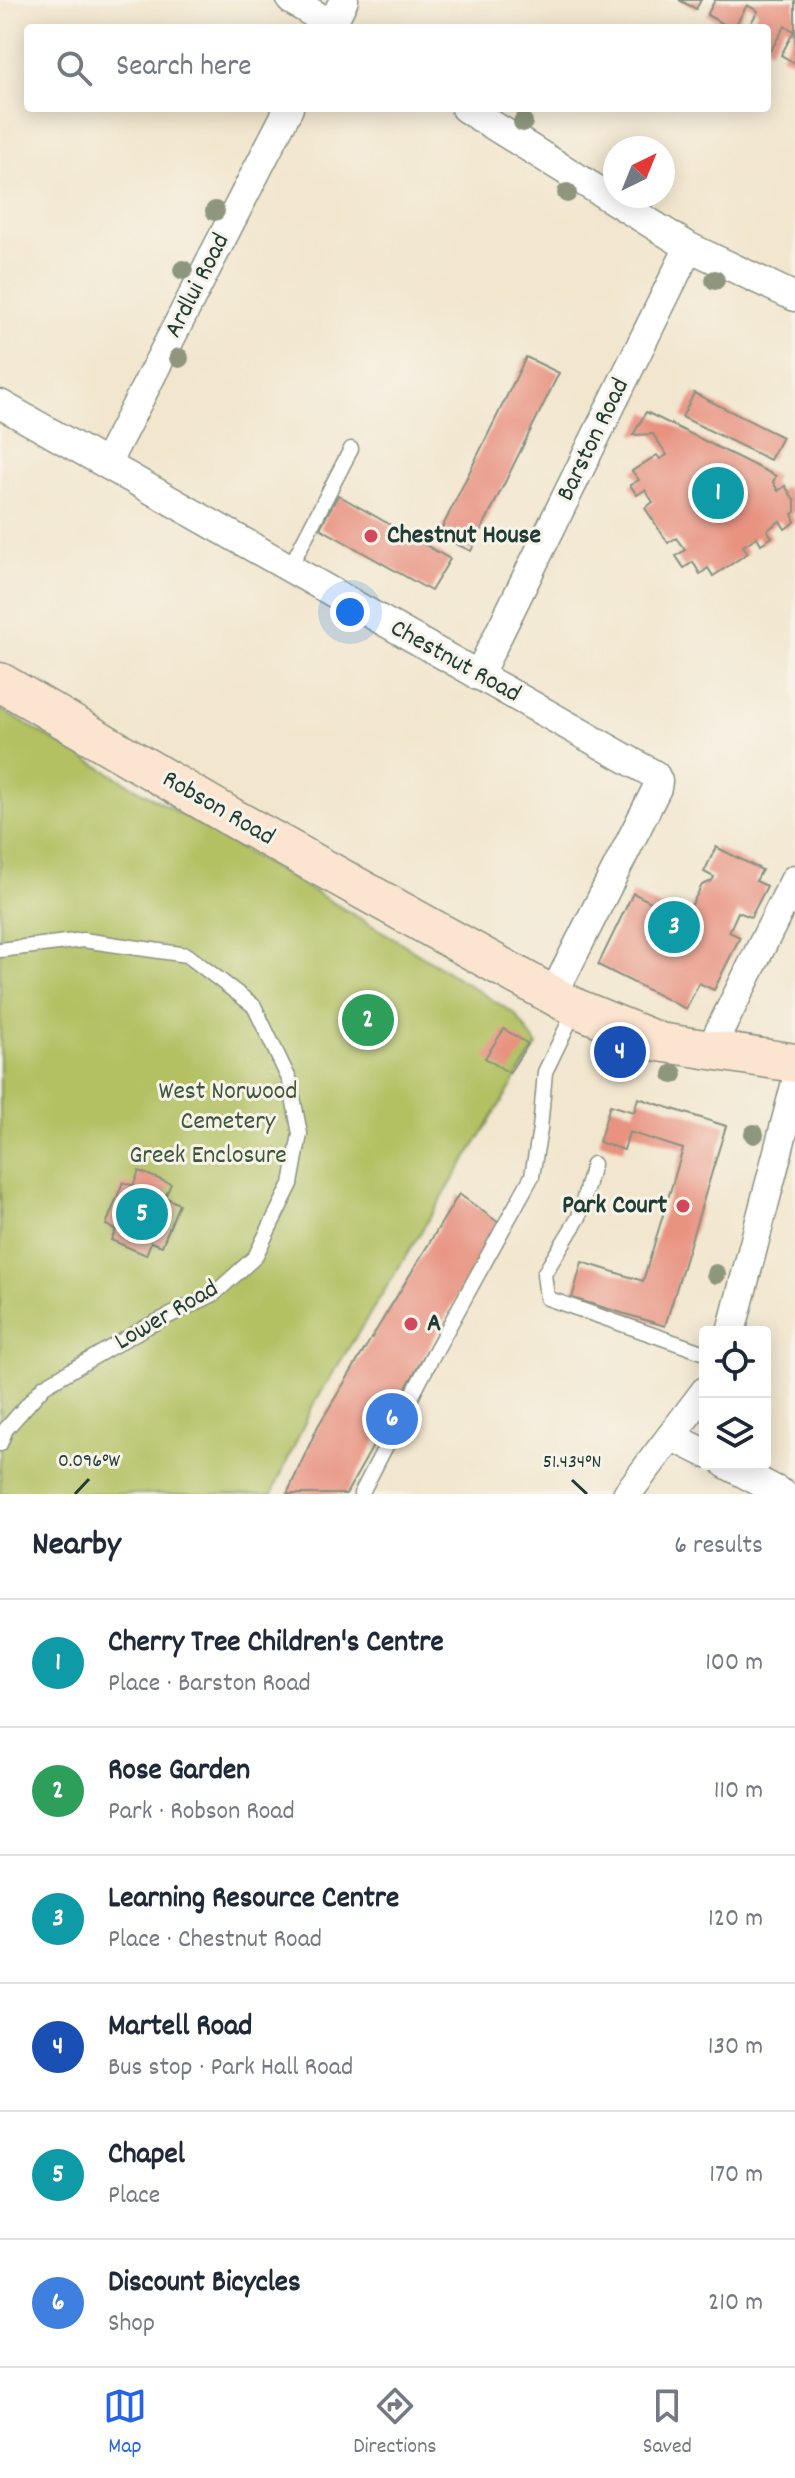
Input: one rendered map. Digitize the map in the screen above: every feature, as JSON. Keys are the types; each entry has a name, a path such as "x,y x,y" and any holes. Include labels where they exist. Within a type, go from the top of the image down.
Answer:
{"street":[{"path":"291,0 335,20"},
{"name":"Ardlui Road","path":"106,464 287,112"},
{"path":"471,112 689,247 795,297"},
{"name":"Barston Road","path":"478,676 689,247"},
{"name":"Chestnut Road","path":"0,404 655,775 657,788 565,1001"},
{"name":"Robson Road","path":"0,682 245,825 565,1001 659,1042 795,1063"},
{"path":"710,1050 795,879"},
{"path":"733,1326 795,1086"},
{"path":"627,1494 700,1398"},
{"path":"671,1436 699,1450"},
{"path":"737,1470 783,1494"}],"lane":[{"path":"289,569 351,449"},
{"name":"Lower Road","path":"0,950 83,940 187,955 254,1006 290,1081 300,1134 291,1184 255,1257 214,1294 146,1327 44,1386 6,1429 0,1444"},
{"path":"361,1494 532,1176 545,1072 565,1001"},
{"path":"593,1164 579,1217 544,1274 547,1298 699,1351"}],"green space":[{"name":"West Norwood Cemetery","path":"0,709 397,940 515,1014 537,1045 312,1407 272,1494 0,1494"}],"building":[{"path":"679,0 701,0 696,9"},
{"path":"715,0 795,0 795,63 781,55 794,31 785,26 771,50 771,24 750,24 758,11 747,5 736,24 724,24 707,15"},
{"path":"526,357 559,373 471,551 438,536"},
{"path":"694,393 782,437 770,460 682,417"},
{"path":"646,412 776,476 773,482 778,491 785,486 795,501 795,512 792,514 795,522 785,529 780,521 767,530 772,537 761,544 757,537 743,546 748,553 713,576 708,568 700,574 693,562 684,568 676,556 685,550 676,538 668,543 645,508 653,502 645,490 637,495 630,485 639,480 632,471 657,455 660,459 667,455 653,434 633,435"},
{"name":"Chestnut House","path":"338,495 450,559 431,591 320,528"},
{"path":"716,847 762,870 756,881 767,886 751,917 738,912 729,932 740,937 714,990 699,983 686,1009 598,965 633,893 691,922 694,915 691,906 702,885 714,877 704,872"},
{"path":"504,1029 528,1044 509,1073 485,1058"},
{"name":"Park Court","path":"638,1098 726,1126 665,1326 572,1298 582,1262 643,1281 683,1149 629,1132 624,1150 599,1142 610,1105 634,1112"},
{"path":"139,1171 171,1184 165,1197 179,1204 162,1246 151,1242 146,1255 111,1240 116,1230 106,1225 123,1182 133,1186"},
{"name":"A","path":"459,1194 499,1223 346,1494 287,1494 318,1426"}],"place":[{"name":"Cherry Tree Children's Centre","path":"718,493"},
{"name":"Chestnut House","path":"371,536"},
{"name":"Learning Resource Centre","path":"674,927"},
{"name":"Rose Garden","path":"368,1020"},
{"name":"Martell Road","path":"620,1052"},
{"name":"Park Court","path":"683,1206"},
{"name":"Chapel","path":"142,1214"},
{"name":"A","path":"411,1324"},
{"name":"Discount Bicycles","path":"392,1419"}],"park label":[{"name":"Greek Enclosure","path":"208,1156"}]}
